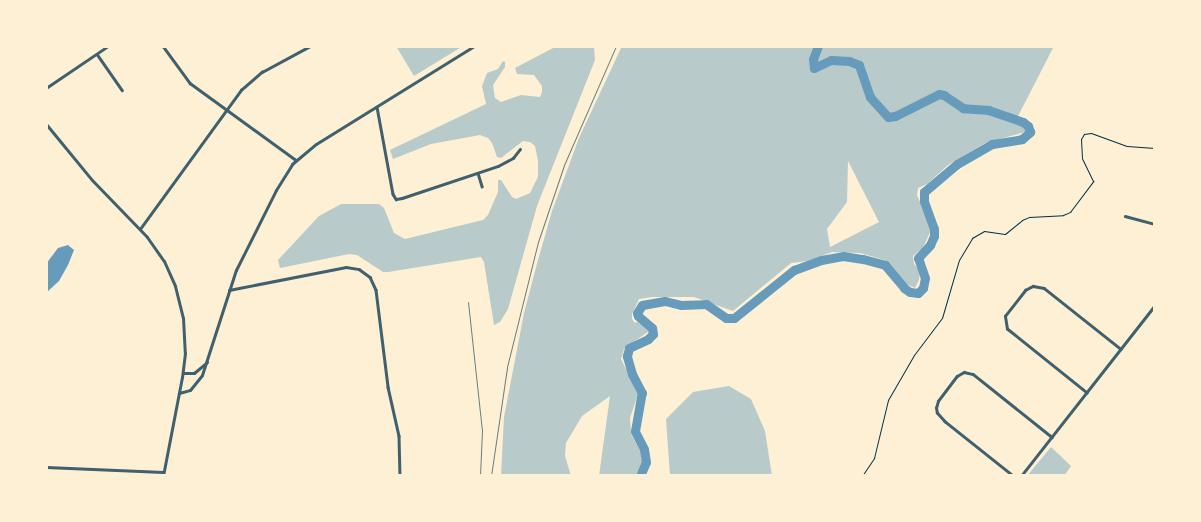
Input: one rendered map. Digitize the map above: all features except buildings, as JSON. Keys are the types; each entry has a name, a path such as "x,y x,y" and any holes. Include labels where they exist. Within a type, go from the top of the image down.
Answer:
{"street":[{"path":"46,88 108,46"},
{"path":"163,46 188,81 226,110 270,139 296,160"},
{"path":"140,229 241,90 254,77 310,46"},
{"path":"179,393 188,392 202,375 230,290 253,233 282,179 296,160 309,149 474,46"},
{"path":"97,54 122,90"},
{"path":"377,107 392,192 396,198 402,198 506,162 520,149"},
{"path":"46,124 92,180 140,229 164,261 178,295 185,338 183,373 163,474 46,467"},
{"path":"478,172 482,186"},
{"path":"1125,216 1155,224"},
{"path":"230,290 346,267 359,269 370,277 376,290 388,386 399,436 400,476"},
{"path":"1087,393 1007,329 1005,316 1024,290 1032,286 1044,288 1121,349"},
{"path":"1020,476 1155,306"},
{"path":"1150,311 1155,313"},
{"path":"183,373 194,373 207,362"},
{"path":"1013,476 945,422 937,413 938,401 957,376 967,371 973,374 1052,437"},
{"path":"1155,402 1155,408"}],"path":[{"path":"862,476 874,458 888,400 914,355 942,318 961,256 972,238 984,231 1005,234 1022,220 1034,216 1063,215 1070,212 1093,181 1082,158 1084,134 1091,133 1127,146 1155,148"}],"shaded area":[{"path":"396,46 463,46 414,76"},
{"path":"557,46 594,46 595,60 537,206 508,309 500,322 494,325 484,262 481,257 383,272 357,255 349,254 280,268 278,260 319,216 341,204 379,204 384,208 394,233 405,239 483,220 488,215 498,192 498,180 501,180 512,197 516,199 530,193 538,177 538,161 535,146 530,142 523,141 501,158 497,157 488,138 480,135 431,144 393,159 390,150 486,104 482,86 487,73 498,69 503,61 505,62 505,67 493,85 495,98 501,102 521,95 540,97 542,86 534,75 517,74 515,68"},
{"path":"622,46 1054,46 1015,122 1025,126 1025,132 985,143 948,165 927,184 918,188 917,195 931,230 923,248 913,256 914,264 920,271 919,280 915,288 906,284 885,260 860,253 832,252 808,261 791,263 733,311 694,297 652,297 639,299 632,314 632,319 635,323 639,320 649,331 624,349 621,359 638,394 630,418 631,434 641,452 641,459 647,460 648,463 634,476 599,476 610,396 582,416 566,443 565,456 571,476 501,476 504,417 524,313 552,211 579,138","holes":["848,161 879,222 830,247 827,229 847,202"]},
{"path":"729,386 751,399 765,431 772,476 670,476 666,419 693,392"},
{"path":"1051,447 1071,466 1064,476 1027,476"}],"water":[{"path":"68,245 74,250 68,265 59,281 46,293 46,264 58,248"}],"waterway":[{"path":"640,476 646,462 644,449 635,431 642,393 632,374 627,356 629,348 648,339 653,334 652,328 638,316 637,313 642,305 665,301 681,305 706,304 726,318 734,318 794,270 821,260 843,256 885,265 904,288 910,292 918,293 923,288 925,278 918,258 930,245 934,236 934,229 924,201 924,192 957,164 992,144 1022,139 1030,132 1028,126 1023,122 989,110 963,108 944,95 939,94 895,116 888,117 870,97 859,65 849,61 831,60 814,68 813,59 818,46"}],"railway":[{"path":"491,476 507,367 538,242 564,165 616,46"},
{"path":"468,302 482,430 480,476"}]}
